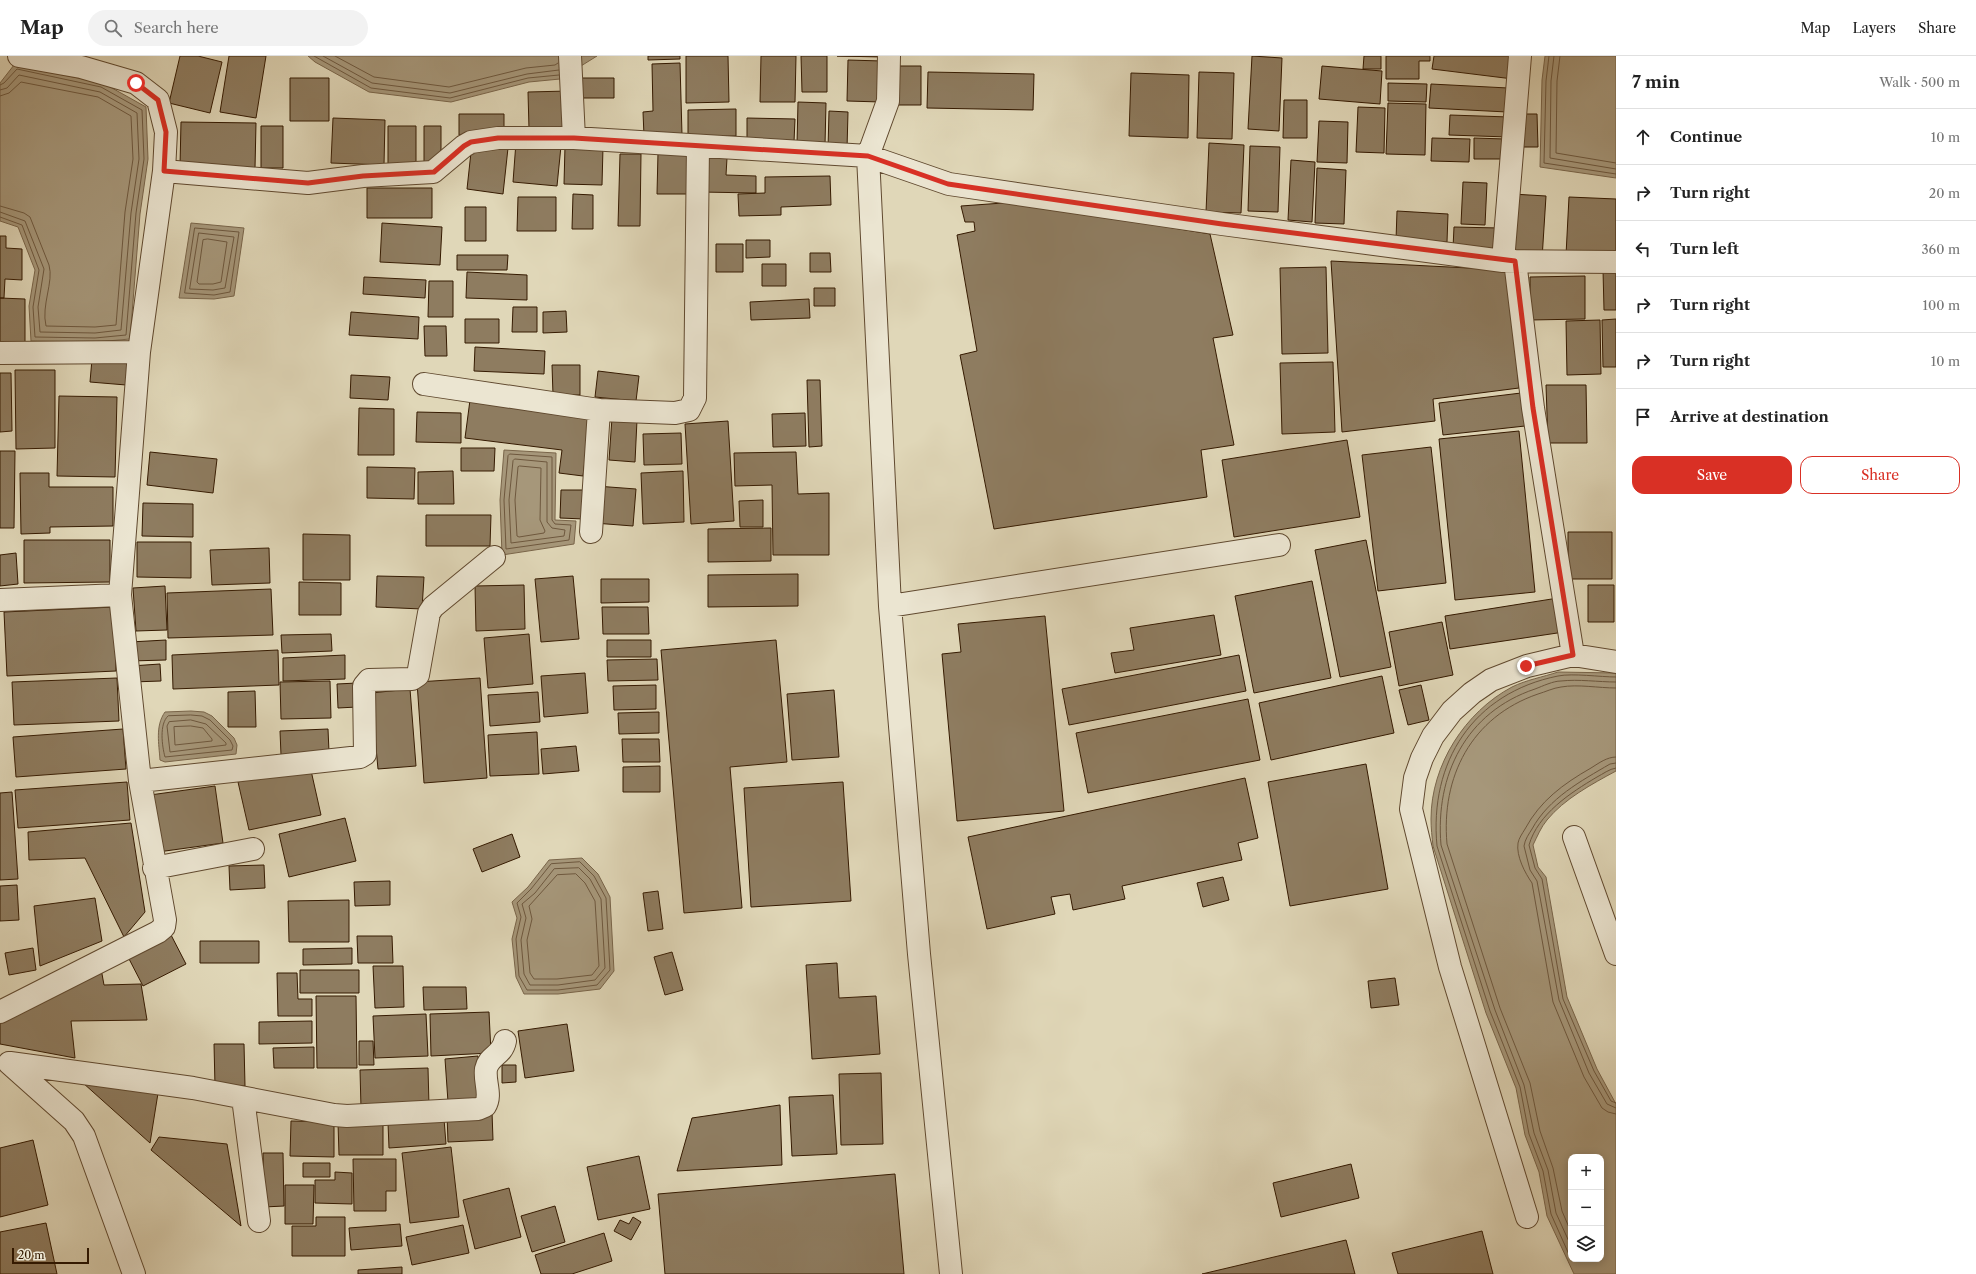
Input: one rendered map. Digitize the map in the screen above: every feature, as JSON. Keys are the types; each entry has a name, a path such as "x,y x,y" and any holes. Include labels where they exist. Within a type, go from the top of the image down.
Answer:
{"street":[{"path":"0,1012 158,932 164,927 165,920 154,868 140,780 120,595 139,352 164,171 166,132 158,100 136,83 81,67 18,56"},
{"path":"570,56 574,138"},
{"path":"889,56 888,101 868,156 890,606 919,962 951,1274"},
{"path":"1520,56 1509,261 1573,655"},
{"path":"164,171 308,183 363,176 434,172 464,146 471,142 498,138 574,138 868,156 948,184 1222,224 1509,261 1616,262"},
{"path":"424,384 599,410 675,413 689,410 695,398 698,146"},
{"path":"0,353 139,352"},
{"path":"591,532 599,410"},
{"path":"890,606 1279,545"},
{"path":"140,780 360,757 365,754 364,686 369,680 412,679 418,675 429,613 433,607 494,557"},
{"path":"0,600 120,595"},
{"path":"1527,1217 1450,967 1411,809 1415,778 1422,758 1433,736 1452,711 1472,693 1492,680 1526,666 1573,655 1616,662"},
{"path":"1574,837 1616,954"},
{"path":"154,868 253,849"},
{"path":"5,1061 193,1088 334,1115 347,1116 478,1109 485,1106 488,1101 486,1070 488,1062 503,1049 505,1040"},
{"path":"5,1061 74,1121 84,1136 134,1274"},
{"path":"243,1098 259,1221"}],"water":[{"path":"308,56 597,56 560,79 529,82 451,102 369,92 315,62"},
{"path":"1545,56 1616,56 1616,178 1540,167 1542,80"},
{"path":"14,65 103,83 146,107 148,159 140,214 130,339 96,342 31,341 29,306 35,270 18,227 0,221 0,83"},
{"path":"191,223 244,228 234,296 214,299 179,298"},
{"path":"504,450 556,453 555,520 576,521 574,544 502,555 500,500"},
{"path":"1558,672 1616,673 1616,771 1588,787 1554,812 1539,832 1533,845 1538,867 1546,877 1567,997 1597,1069 1616,1104 1616,1274 1574,1274 1568,1262 1604,1262 1604,1154 1568,1154 1568,1261 1547,1216 1539,1172 1525,1135 1516,1088 1486,1013 1433,846 1431,819 1437,779 1444,760 1454,742 1466,726 1495,698 1512,687 1529,680"},
{"path":"165,712 204,712 212,716 234,738 237,745 236,754 165,762 160,760 159,729"},
{"path":"582,858 598,874 610,897 614,971 600,989 558,994 524,994 516,977 512,939 517,918 512,902 528,887 549,860"}],"building":[{"path":"180,56 198,56 222,62 210,113 169,103"},
{"path":"229,56 266,56 256,118 220,112"},
{"path":"648,56 680,56 680,59 648,60"},
{"path":"686,56 728,56 729,102 686,103"},
{"path":"761,56 796,56 795,102 760,102"},
{"path":"801,56 827,56 827,92 802,92"},
{"path":"837,56 882,56 882,57"},
{"path":"1252,56 1282,58 1279,131 1248,129"},
{"path":"1364,56 1381,56 1381,69 1363,69"},
{"path":"1386,56 1430,56 1430,61 1419,61 1419,79 1386,79"},
{"path":"1434,56 1516,56 1513,79 1432,69"},
{"path":"848,60 882,61 881,102 847,101"},
{"path":"680,63 682,135 644,136 643,112 653,111 652,64"},
{"path":"896,66 921,66 921,105 896,105"},
{"path":"1322,66 1382,71 1380,104 1319,99"},
{"path":"928,72 1034,74 1033,110 927,108"},
{"path":"1199,72 1234,73 1232,139 1197,138"},
{"path":"1131,73 1189,75 1188,138 1129,136"},
{"path":"290,78 329,78 329,121 290,121"},
{"path":"579,78 614,78 614,98 580,98"},
{"path":"1388,83 1427,84 1426,102 1388,101"},
{"path":"1431,84 1508,88 1507,112 1429,108"},
{"path":"568,91 569,128 529,129 528,92"},
{"path":"1284,100 1307,100 1307,138 1283,138"},
{"path":"798,102 826,103 825,145 797,144"},
{"path":"1388,103 1426,104 1425,155 1386,154"},
{"path":"1358,107 1385,108 1384,153 1356,152"},
{"path":"736,109 736,136 688,137 688,110"},
{"path":"829,111 848,112 847,149 828,149"},
{"path":"459,114 504,114 504,135 459,135"},
{"path":"1516,114 1537,114 1538,147 1517,147"},
{"path":"1450,115 1509,117 1508,137 1449,135"},
{"path":"333,118 385,120 384,165 331,163"},
{"path":"747,118 795,119 794,142 747,141"},
{"path":"1319,121 1348,122 1347,163 1317,162"},
{"path":"181,122 256,123 255,168 180,166"},
{"path":"261,126 283,126 283,168 261,168"},
{"path":"388,126 416,126 416,166 388,166"},
{"path":"424,126 441,126 441,163 424,163"},
{"path":"1432,138 1470,139 1469,162 1431,161"},
{"path":"1474,138 1505,139 1505,159 1474,159"},
{"path":"516,142 561,146 557,186 513,182"},
{"path":"472,143 508,148 503,194 467,189"},
{"path":"1209,143 1244,145 1241,213 1206,212"},
{"path":"565,146 603,147 602,185 564,184"},
{"path":"1250,146 1280,147 1278,212 1248,211"},
{"path":"658,153 693,153 692,194 657,194"},
{"path":"620,154 641,154 640,226 618,226"},
{"path":"702,157 727,158 726,175 756,176 756,193 701,192"},
{"path":"1291,160 1315,162 1312,222 1288,220"},
{"path":"1317,168 1346,170 1344,224 1315,223"},
{"path":"830,176 831,205 781,207 781,215 739,216 738,194 765,193 765,177"},
{"path":"1463,182 1487,183 1485,225 1461,224"},
{"path":"367,188 432,188 432,218 367,218"},
{"path":"573,194 593,195 593,229 572,229"},
{"path":"1512,194 1546,196 1542,259 1508,257"},
{"path":"518,197 556,197 556,231 517,231"},
{"path":"1569,197 1616,199 1616,258 1566,255"},
{"path":"1017,202 1210,234 1233,335 1213,338 1234,445 1201,450 1207,497 994,529 960,355 977,351 957,235 975,231 974,222 965,222 961,206"},
{"path":"465,207 486,207 486,241 465,241"},
{"path":"1397,211 1448,214 1447,242 1396,240"},
{"path":"382,223 442,227 440,265 380,262"},
{"path":"1454,227 1499,228 1499,249 1453,248"},
{"path":"0,236 6,236 6,248 22,249 22,280 5,279 4,298 0,298"},
{"path":"746,240 770,240 770,257 746,258"},
{"path":"716,244 743,244 743,272 716,272"},
{"path":"810,253 830,253 831,272 810,272"},
{"path":"457,255 508,255 507,270 457,270"},
{"path":"1331,261 1508,270 1519,388 1433,399 1435,421 1342,432"},
{"path":"762,264 786,264 786,286 762,286"},
{"path":"1326,267 1328,353 1282,354 1280,268"},
{"path":"1616,269 1616,310 1604,310 1603,270"},
{"path":"467,272 527,275 527,300 466,298"},
{"path":"1585,276 1585,319 1530,320 1530,277"},
{"path":"364,277 426,280 425,298 363,294"},
{"path":"429,281 453,281 453,317 428,317"},
{"path":"814,288 835,288 835,306 814,306"},
{"path":"0,298 25,299 25,344 0,344"},
{"path":"809,299 810,318 751,320 750,302"},
{"path":"513,307 537,307 537,332 512,332"},
{"path":"566,311 567,332 543,333 543,312"},
{"path":"351,312 419,317 418,339 349,335"},
{"path":"465,319 499,319 499,343 465,343"},
{"path":"1616,319 1616,367 1603,367 1602,320"},
{"path":"1600,320 1601,374 1567,375 1566,321"},
{"path":"424,326 446,326 447,356 425,356"},
{"path":"475,347 545,351 544,374 474,371"},
{"path":"92,359 128,362 126,385 90,382"},
{"path":"1333,362 1335,432 1282,434 1280,363"},
{"path":"552,365 580,365 580,395 553,395"},
{"path":"15,370 55,370 55,448 16,449"},
{"path":"598,371 639,376 636,401 595,397"},
{"path":"0,373 11,373 12,431 0,432"},
{"path":"351,375 390,377 388,400 350,398"},
{"path":"807,380 820,380 822,446 809,447"},
{"path":"1546,385 1586,385 1587,443 1548,443"},
{"path":"1521,393 1525,426 1443,435 1439,403"},
{"path":"59,396 117,397 115,477 57,476"},
{"path":"470,400 591,415 583,476 559,473 562,450 465,438"},
{"path":"359,408 394,409 394,455 358,455"},
{"path":"417,412 461,413 461,443 416,442"},
{"path":"805,413 806,446 773,447 772,414"},
{"path":"612,418 637,420 635,462 609,460"},
{"path":"728,421 734,521 691,524 685,424"},
{"path":"1519,431 1535,592 1455,600 1439,439"},
{"path":"681,433 682,464 644,465 643,434"},
{"path":"1347,440 1360,517 1234,537 1222,460"},
{"path":"1431,447 1446,583 1378,591 1362,455"},
{"path":"461,448 495,448 494,471 461,471"},
{"path":"0,451 15,451 14,528 0,528"},
{"path":"150,452 217,459 213,493 147,485"},
{"path":"796,452 798,494 829,493 829,555 773,555 772,485 735,486 734,453"},
{"path":"367,467 415,468 414,499 367,498"},
{"path":"453,471 454,504 418,504 418,472"},
{"path":"683,471 684,522 643,524 641,473"},
{"path":"20,473 49,473 49,487 113,487 113,526 50,527 50,533 21,534"},
{"path":"596,486 636,489 633,526 594,523"},
{"path":"561,490 585,490 584,519 560,518"},
{"path":"763,500 763,527 740,527 739,501"},
{"path":"143,503 193,504 193,537 142,536"},
{"path":"426,515 491,515 490,546 426,546"},
{"path":"771,528 771,561 708,562 708,529"},
{"path":"1568,532 1612,532 1612,579 1568,579"},
{"path":"303,534 350,535 350,580 303,580"},
{"path":"24,540 110,540 110,582 24,583"},
{"path":"1366,540 1391,667 1340,677 1315,550"},
{"path":"137,542 191,542 191,578 137,577"},
{"path":"269,548 270,583 212,585 210,550"},
{"path":"16,553 18,584 0,586 0,555"},
{"path":"798,574 798,606 708,607 708,575"},
{"path":"377,576 424,577 422,609 376,607"},
{"path":"573,576 579,639 541,642 535,579"},
{"path":"601,579 649,579 649,602 601,603"},
{"path":"1312,581 1331,678 1254,693 1235,596"},
{"path":"299,582 341,583 341,615 299,615"},
{"path":"524,585 525,629 476,631 475,586"},
{"path":"1588,585 1614,585 1614,622 1588,622"},
{"path":"165,586 167,630 136,631 133,588"},
{"path":"271,589 273,635 168,638 167,593"},
{"path":"1558,598 1564,632 1450,649 1445,616"},
{"path":"114,607 116,671 7,676 4,612"},
{"path":"602,607 648,607 649,634 603,634"},
{"path":"1214,615 1221,655 1115,673 1111,653 1134,650 1130,628"},
{"path":"1045,616 1064,811 957,821 942,654 961,652 958,624"},
{"path":"1442,622 1453,675 1399,686 1389,632"},
{"path":"331,634 332,651 282,653 281,635"},
{"path":"529,634 533,684 488,688 484,638"},
{"path":"166,640 166,660 130,661 130,642"},
{"path":"607,640 651,640 651,657 607,657"},
{"path":"776,640 787,762 730,767 742,908 684,913 661,650"},
{"path":"278,650 279,685 173,689 172,655"},
{"path":"345,655 345,679 283,681 283,658"},
{"path":"1239,655 1246,691 1069,725 1062,689"},
{"path":"657,659 658,680 608,681 607,660"},
{"path":"160,664 161,681 132,682 131,666"},
{"path":"585,673 588,713 544,717 541,676"},
{"path":"1382,676 1394,733 1271,760 1259,703"},
{"path":"117,678 119,721 14,725 12,682"},
{"path":"480,678 487,778 424,783 417,682"},
{"path":"330,681 331,718 281,719 280,682"},
{"path":"357,683 357,707 338,708 337,684"},
{"path":"656,685 656,709 614,710 613,686"},
{"path":"1421,685 1429,720 1408,725 1399,690"},
{"path":"410,689 416,766 378,769 371,693"},
{"path":"834,690 839,757 792,760 787,694"},
{"path":"255,691 256,727 228,727 228,692"},
{"path":"538,692 540,722 490,726 488,695"},
{"path":"1248,699 1260,760 1088,793 1076,733"},
{"path":"659,712 659,733 619,734 618,713"},
{"path":"123,729 126,769 16,777 13,737"},
{"path":"328,729 329,752 281,755 280,731"},
{"path":"537,732 539,774 490,776 488,735"},
{"path":"622,739 659,739 660,762 623,762"},
{"path":"576,746 579,771 543,774 541,749"},
{"path":"1366,764 1388,889 1290,906 1268,782"},
{"path":"310,766 321,815 249,830 238,782"},
{"path":"660,766 660,792 623,792 623,767"},
{"path":"1245,778 1258,838 1238,843 1242,860 1122,886 1125,899 1073,910 1070,894 1051,897 1055,914 987,929 968,837"},
{"path":"127,782 130,820 18,828 15,790"},
{"path":"843,782 851,901 751,907 744,788"},
{"path":"215,786 223,843 158,852 150,795"},
{"path":"12,792 18,879 0,880 0,793"},
{"path":"345,818 356,861 289,877 279,834"},
{"path":"131,823 145,912 124,937 85,858 29,860 28,832"},
{"path":"512,834 520,857 482,872 473,849"},
{"path":"264,865 265,888 230,890 229,866"},
{"path":"1223,877 1229,900 1203,907 1197,883"},
{"path":"390,881 390,905 355,906 354,882"},
{"path":"17,885 19,920 0,921 0,886"},
{"path":"658,891 663,929 648,931 643,893"},
{"path":"95,898 102,941 40,966 34,906"},
{"path":"349,900 349,942 289,942 288,901"},
{"path":"170,933 186,964 143,986 127,955"},
{"path":"357,936 392,936 393,963 358,963"},
{"path":"200,941 259,941 259,963 200,963"},
{"path":"33,948 36,970 9,975 5,953"},
{"path":"352,948 352,964 303,965 303,949"},
{"path":"672,952 683,990 665,995 654,957"},
{"path":"100,963 104,985 141,984 147,1020 71,1021 75,1058 0,1044 0,1020"},
{"path":"837,963 839,998 876,996 880,1054 812,1059 806,965"},
{"path":"373,966 403,966 404,1007 375,1008"},
{"path":"300,970 359,970 359,993 300,993"},
{"path":"277,973 297,973 298,999 312,999 312,1016 278,1016"},
{"path":"1395,978 1399,1005 1371,1008 1368,981"},
{"path":"423,987 466,987 467,1009 424,1010"},
{"path":"316,996 356,996 357,1068 317,1068"},
{"path":"489,1012 491,1053 431,1056 430,1014"},
{"path":"426,1014 428,1056 375,1058 373,1016"},
{"path":"312,1021 312,1043 259,1044 259,1022"},
{"path":"567,1024 574,1071 525,1078 518,1031"},
{"path":"359,1041 373,1041 374,1065 359,1065"},
{"path":"214,1044 244,1044 245,1086 215,1086"},
{"path":"314,1047 314,1068 274,1068 273,1048"},
{"path":"478,1056 481,1100 448,1102 445,1059"},
{"path":"502,1065 516,1065 516,1082 502,1083"},
{"path":"428,1068 429,1106 361,1108 360,1070"},
{"path":"881,1073 883,1144 841,1145 839,1074"},
{"path":"73,1074 159,1087 150,1143"},
{"path":"833,1095 837,1154 792,1156 789,1097"},
{"path":"780,1105 782,1165 677,1171 692,1118"},
{"path":"492,1112 493,1140 448,1142 447,1114"},
{"path":"444,1119 446,1144 389,1148 388,1123"},
{"path":"291,1121 334,1122 334,1157 290,1156"},
{"path":"383,1122 383,1155 339,1155 338,1123"},
{"path":"159,1137 227,1144 241,1226 151,1150"},
{"path":"33,1140 48,1205 0,1217 0,1148"},
{"path":"451,1147 459,1217 410,1223 402,1153"},
{"path":"263,1153 283,1153 284,1206 264,1207"},
{"path":"639,1156 650,1209 598,1220 587,1167"},
{"path":"353,1159 396,1159 396,1191 386,1191 386,1211 354,1211"},
{"path":"303,1163 330,1163 330,1177 303,1177"},
{"path":"1351,1164 1359,1198 1281,1217 1273,1183"},
{"path":"335,1172 352,1173 352,1204 315,1203 315,1180 335,1180"},
{"path":"895,1174 904,1274 665,1274 658,1194"},
{"path":"285,1185 314,1185 313,1224 285,1224"},
{"path":"509,1188 521,1237 475,1249 463,1200"},
{"path":"555,1206 565,1242 532,1252 521,1216"},
{"path":"316,1217 345,1217 345,1256 292,1256 292,1226 316,1226"},
{"path":"633,1217 641,1222 631,1240 614,1231 620,1220 629,1224"},
{"path":"46,1223 57,1274 0,1274 0,1232"},
{"path":"400,1224 402,1246 351,1250 349,1228"},
{"path":"463,1225 469,1253 412,1265 406,1237"},
{"path":"1482,1231 1493,1274 1398,1274 1392,1253"},
{"path":"604,1233 612,1261 572,1274 541,1274 535,1255"},
{"path":"1346,1240 1355,1274 1202,1274"},
{"path":"402,1267 402,1274 358,1274 358,1270"}],"route":[{"path":"136,83 158,100 166,132 164,171 308,183 363,176 434,172 464,146 471,142 498,138 574,138 868,156 948,184 1222,224 1515,261 1533,408 1573,655 1526,666"}]}
